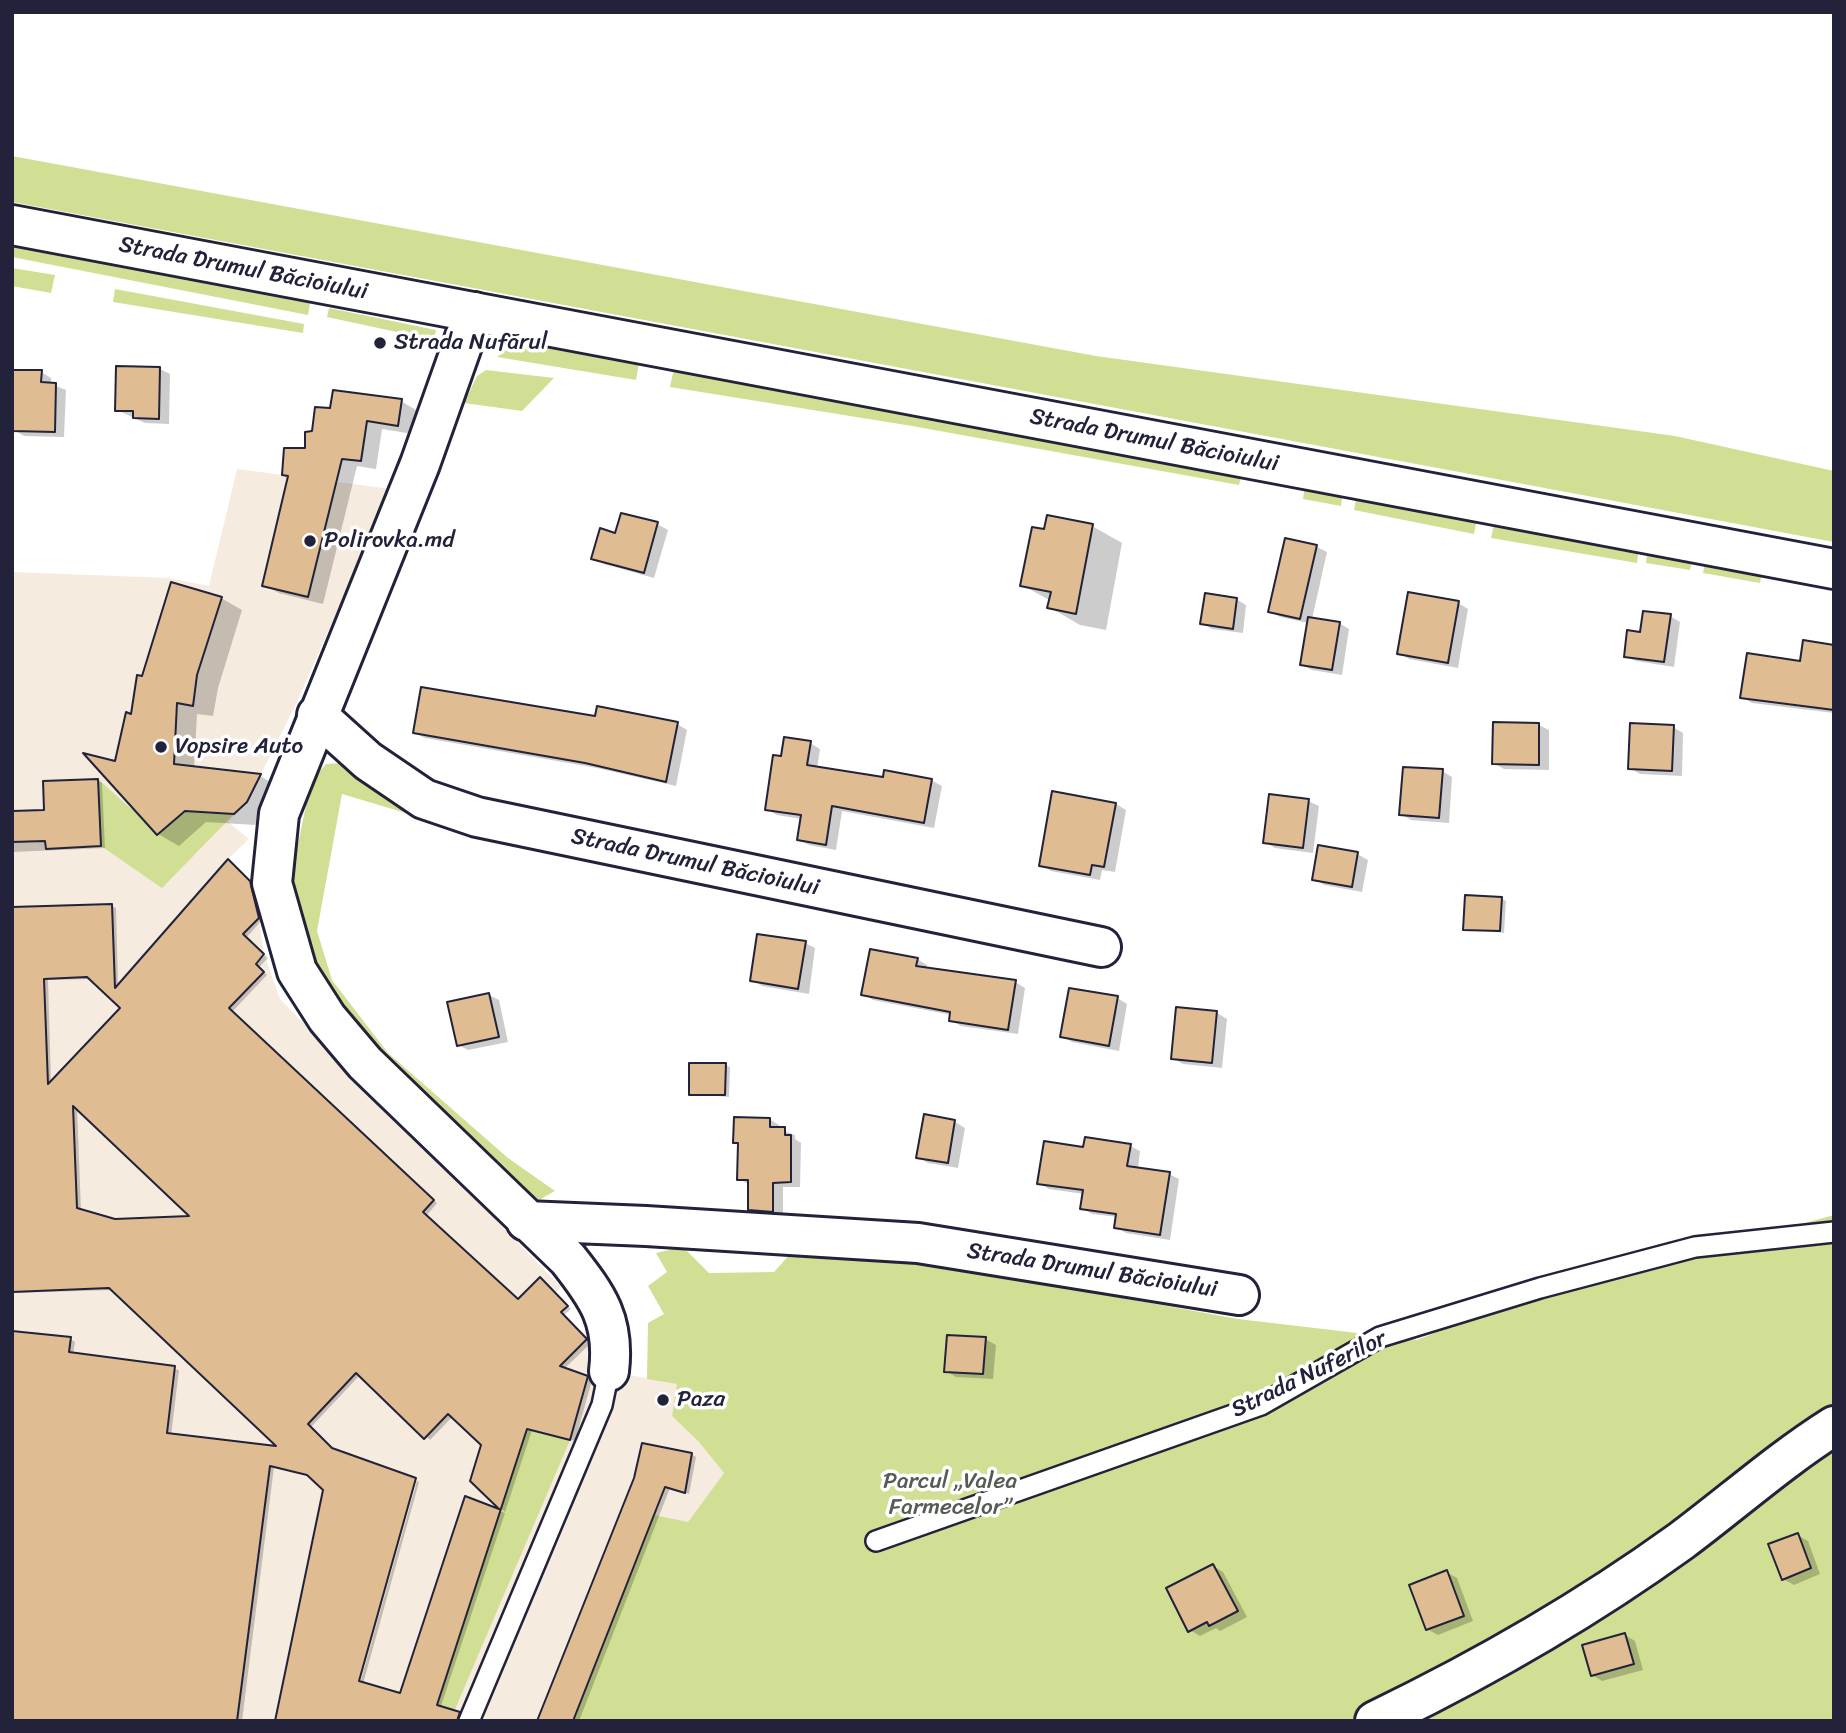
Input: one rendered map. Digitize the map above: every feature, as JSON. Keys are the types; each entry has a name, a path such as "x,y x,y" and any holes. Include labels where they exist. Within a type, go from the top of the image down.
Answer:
{"main road":[{"name":"Strada Drumul Băcioiului","path":"12,225 1834,569"},
{"path":"474,312 420,464 279,814 272,883 297,971 327,1018 365,1062 568,1259 599,1301 609,1326 608,1371"},
{"name":"Strada Drumul Băcioiului","path":"317,715 368,761 424,799 477,817 1101,947"},
{"name":"Strada Drumul Băcioiului","path":"526,1221 918,1243 1239,1295"},
{"path":"1376,1721 1464,1678 1578,1612 1682,1540 1834,1426"}],"lane":[{"name":"Strada Nuferilor","path":"876,1541 1261,1405 1380,1337 1541,1288 1695,1247 1834,1232"},
{"path":"469,1721 602,1405 608,1371"}],"shaded area":[{"path":"237,469 391,489 296,704 247,802 228,822 249,839 228,859 253,883 264,954 280,999 561,1287 555,1293 568,1306 561,1312 588,1339 587,1367 678,1384 672,1416 699,1442 724,1473 688,1522 654,1516 573,1721 12,1721 12,572 169,578 209,586"}],"green space":[{"path":"12,156 1096,356 1675,436 1834,471 1834,542 12,202"},
{"path":"12,245 310,303 308,315 12,257"},
{"path":"12,268 55,275 51,293 12,286"},
{"path":"115,289 304,324 303,333 113,302"},
{"path":"329,308 436,330 434,340 327,317"},
{"path":"523,337 640,357 636,380 497,357"},
{"path":"674,368 1242,473 1239,485 912,426 670,387"},
{"path":"486,370 554,378 522,411 464,403 477,376"},
{"path":"1305,485 1343,491 1341,506 1303,499"},
{"path":"1357,494 1477,519 1474,534 1354,510"},
{"path":"1494,524 1639,547 1637,563 1491,538"},
{"path":"1647,554 1692,561 1690,570 1646,563"},
{"path":"1705,563 1762,572 1760,583 1703,573"},
{"path":"343,763 456,828 342,794 317,931 332,980 388,1053 508,1158 555,1191 537,1201 489,1168 328,997 296,914 291,878 311,781 326,764"},
{"path":"98,779 130,808 234,814 162,888 101,846"},
{"name":"Parcul „Valea Farmecelor”","path":"1834,1215 1834,1721 573,1721 654,1515 688,1522 724,1473 699,1442 672,1416 677,1384 647,1379 648,1323 664,1314 648,1286 667,1272 656,1253 683,1247 709,1273 774,1272 791,1253 905,1258 1238,1319 1417,1340 1500,1307"},
{"path":"548,1364 542,1432 570,1440 450,1721 431,1721"}],"building":[{"path":"116,366 160,367 159,419 133,418 133,411 115,411"},
{"path":"13,370 42,370 41,382 56,383 55,432 12,431"},
{"path":"333,390 402,399 398,426 367,421 361,461 342,459 308,597 262,586 288,476 282,475 284,448 305,448 305,432 312,431 315,407 330,408"},
{"path":"621,513 658,522 644,573 591,559 600,528 615,533"},
{"path":"1047,515 1093,524 1076,614 1047,608 1051,592 1020,586 1032,527 1044,529"},
{"path":"1285,538 1317,545 1300,619 1268,612"},
{"path":"171,582 222,597 197,675 193,706 177,703 174,764 261,774 247,802 234,814 185,811 157,835 83,753 115,761 126,712 131,714 137,675 142,676"},
{"path":"1408,592 1459,601 1448,663 1397,654"},
{"path":"1205,593 1237,598 1233,629 1200,624"},
{"path":"1643,611 1671,614 1664,662 1624,657 1627,630 1640,632"},
{"path":"1308,617 1340,622 1332,670 1300,665"},
{"path":"1803,640 1834,645 1834,710 1740,698 1747,653 1800,661"},
{"path":"421,687 595,716 597,706 678,722 666,782 585,763 413,733"},
{"path":"1493,722 1539,723 1539,765 1492,764"},
{"path":"1630,723 1674,725 1672,771 1628,769"},
{"path":"784,737 811,741 807,765 883,777 884,770 932,779 924,823 832,806 826,845 797,840 801,815 765,810 773,755 781,756"},
{"path":"1403,767 1443,769 1439,818 1399,815"},
{"path":"98,779 101,846 46,849 45,841 12,842 12,811 44,810 43,781"},
{"path":"1052,791 1116,803 1104,867 1092,865 1090,875 1039,866"},
{"path":"1269,794 1309,799 1303,848 1263,843"},
{"path":"1318,845 1358,852 1352,887 1312,880"},
{"path":"228,859 250,881 259,918 243,934 264,954 256,964 264,972 229,1008 434,1200 423,1212 518,1299 540,1277 568,1306 561,1312 587,1339 560,1366 588,1376 570,1440 527,1429 437,1705 460,1712 457,1721 275,1721 323,1490 307,1475 270,1466 237,1721 12,1721 12,1331 71,1337 69,1352 175,1366 167,1433 276,1446 109,1288 12,1292 12,907 112,904 115,988","holes":["87,977 120,1008 48,1084 44,979","73,1106 189,1216 115,1219 77,1208","356,1373 424,1439 448,1414 481,1445 470,1481 499,1509 465,1496 400,1693 359,1681 416,1478 332,1448 308,1424"]},
{"path":"1465,895 1502,897 1500,931 1463,930"},
{"path":"757,934 806,941 798,989 750,981"},
{"path":"870,949 918,958 916,966 1016,980 1008,1030 949,1021 950,1012 861,995"},
{"path":"1069,988 1118,996 1109,1046 1060,1037"},
{"path":"489,993 499,1037 457,1046 447,1002"},
{"path":"1176,1007 1217,1011 1212,1063 1171,1059"},
{"path":"689,1063 726,1063 725,1095 689,1095"},
{"path":"924,1114 955,1120 948,1163 916,1158"},
{"path":"734,1117 770,1118 770,1127 785,1127 785,1135 791,1135 791,1182 773,1183 773,1212 748,1210 748,1180 737,1180 738,1143 733,1143"},
{"path":"1085,1137 1131,1144 1127,1166 1170,1172 1160,1235 1114,1228 1116,1214 1080,1209 1083,1190 1037,1184 1044,1141 1083,1147"},
{"path":"947,1335 986,1337 983,1374 944,1372"},
{"path":"642,1443 692,1453 685,1493 665,1487 573,1721 537,1721 634,1478"},
{"path":"1798,1533 1811,1568 1782,1580 1768,1544"},
{"path":"1213,1564 1238,1611 1209,1626 1207,1622 1188,1632 1166,1588"},
{"path":"1447,1570 1464,1616 1426,1630 1409,1585"},
{"path":"1625,1633 1634,1664 1591,1676 1582,1645"}],"place":[{"name":"Strada Nufărul","path":"380,343"},
{"name":"Polirovka.md","path":"310,541"},
{"name":"Vopsire Auto","path":"161,747"},
{"name":"Paza","path":"663,1400"}]}
